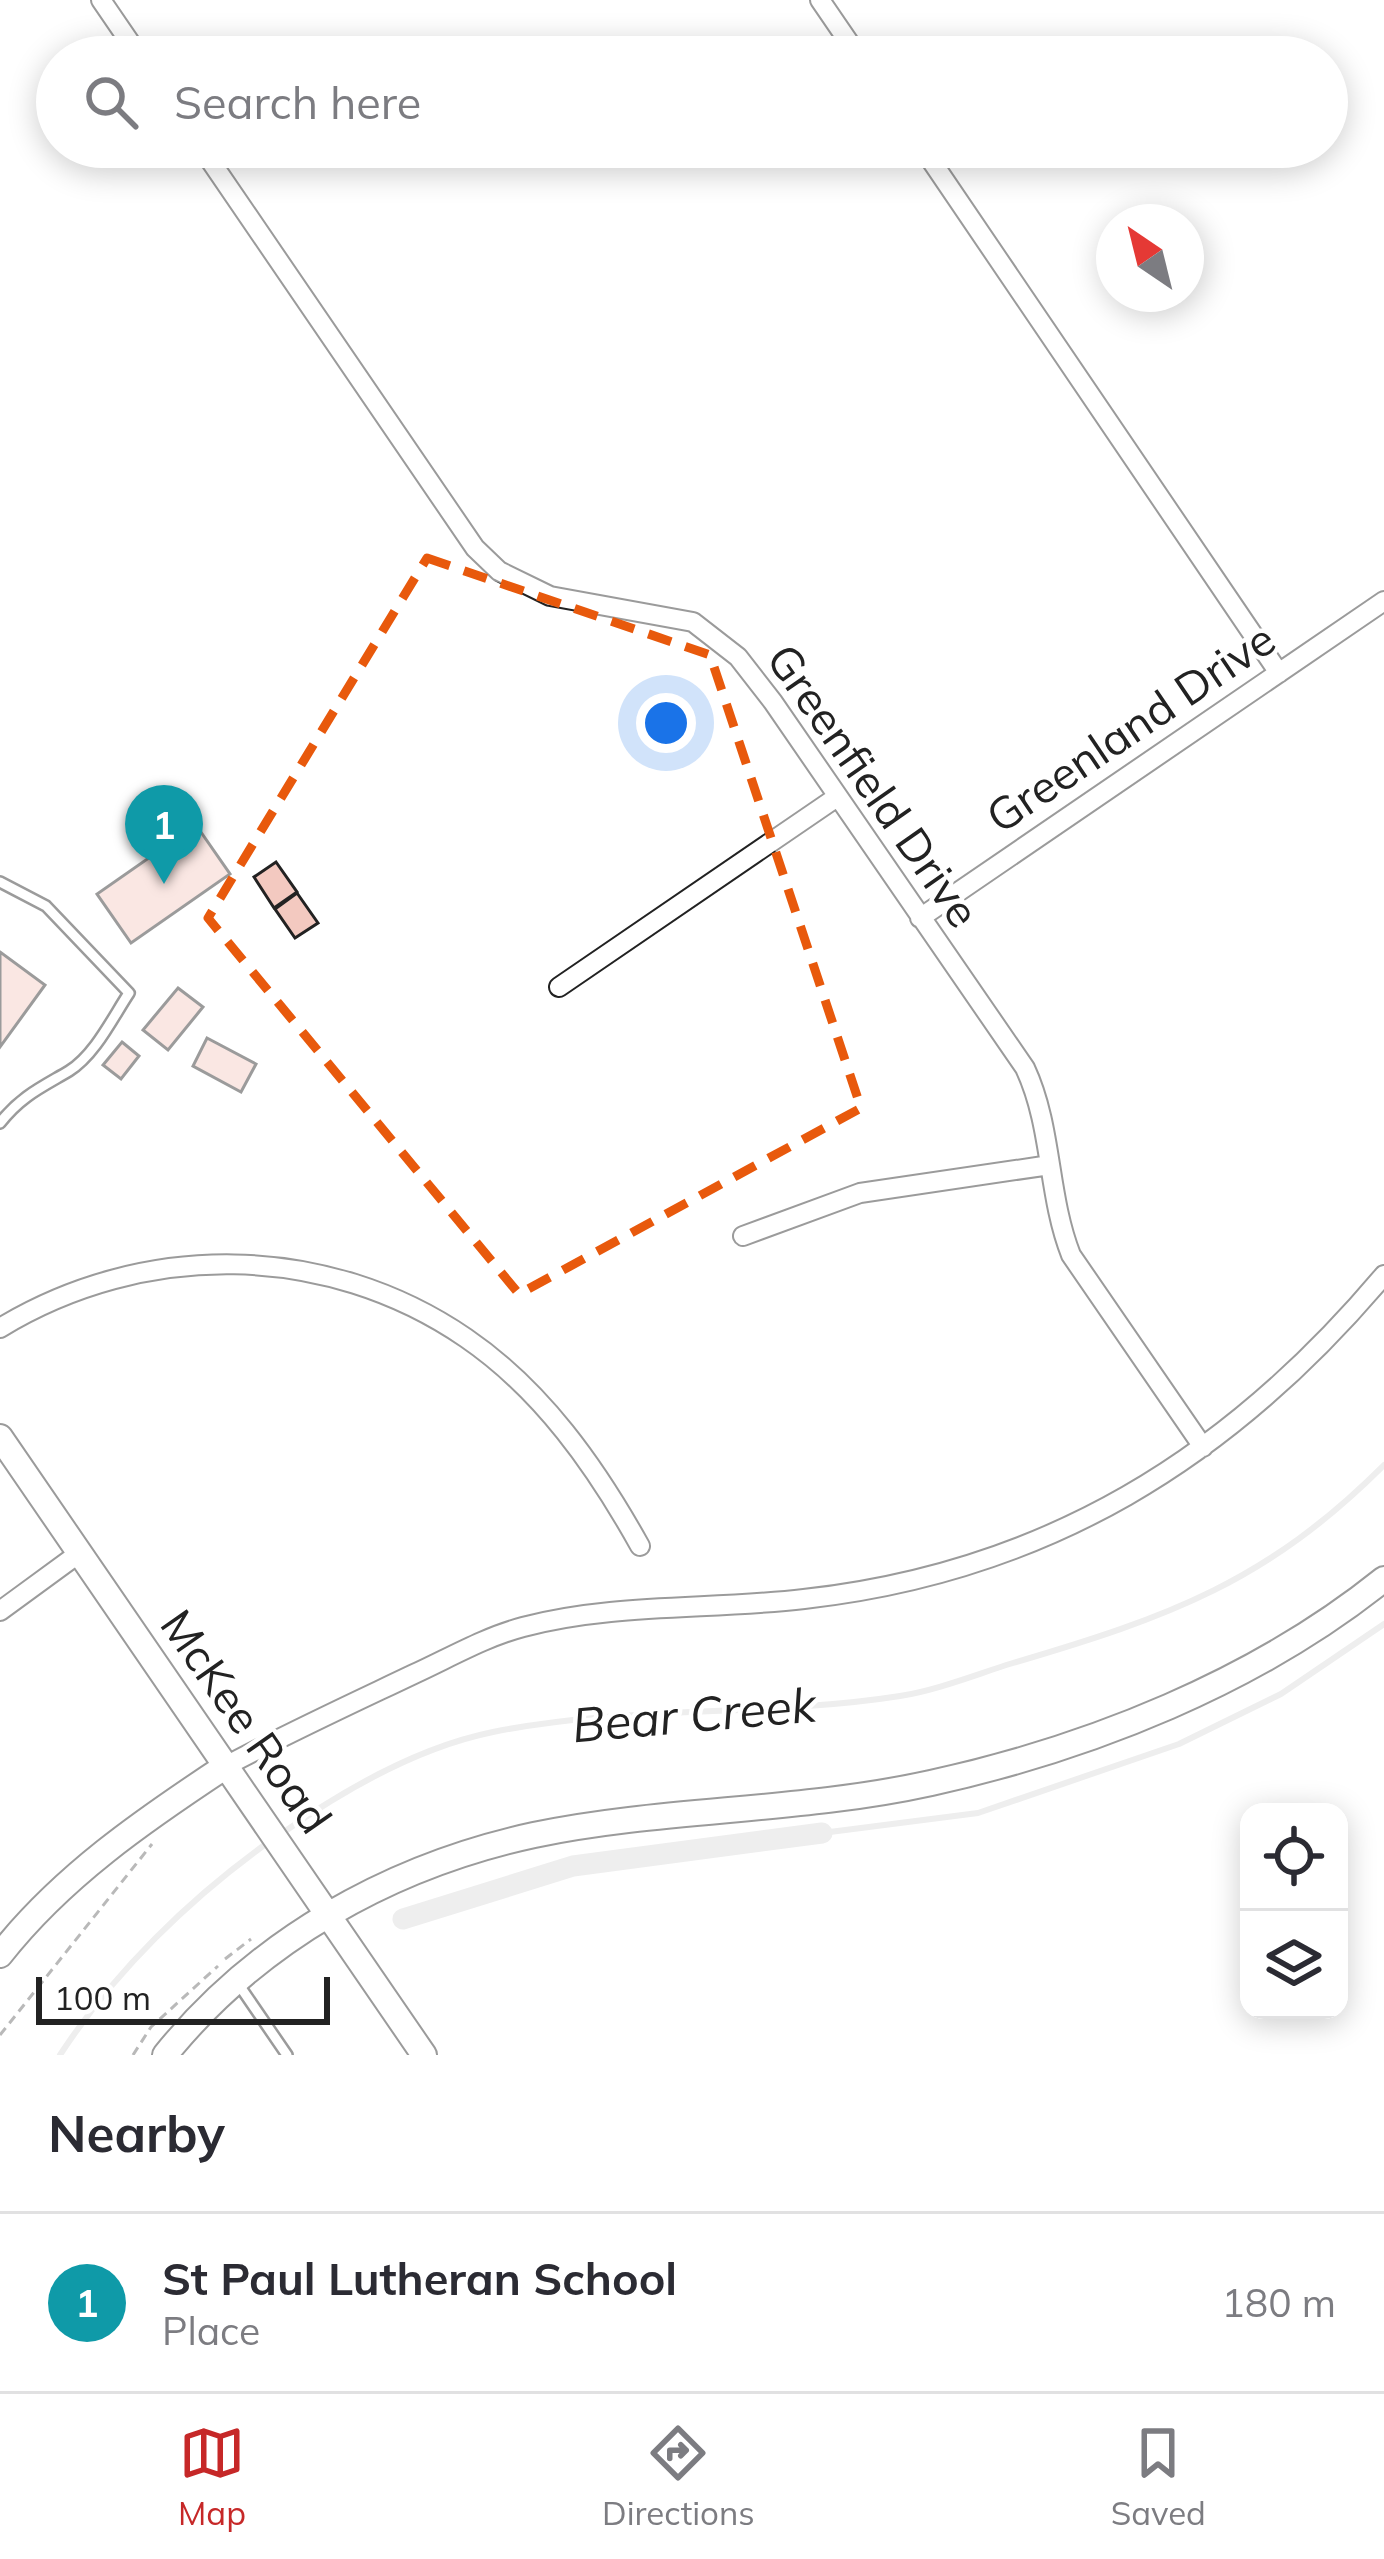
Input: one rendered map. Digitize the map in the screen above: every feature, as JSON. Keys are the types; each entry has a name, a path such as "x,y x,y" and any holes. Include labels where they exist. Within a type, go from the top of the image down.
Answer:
{"street":[{"path":"101,0 126,36"},
{"path":"820,0 845,36"},
{"name":"Greenfield Drive","path":"215,168 475,548 500,571 550,596 693,622 738,657 1025,1068 1042,1103 1057,1220 1071,1255 1203,1447"},
{"path":"936,168 1279,673"},
{"name":"Greenland Drive","path":"920,918 1384,601"},
{"path":"559,987 837,796"},
{"path":"743,1236 860,1193 1050,1166"},
{"path":"0,1328 81,1288 193,1263 255,1263 386,1297 421,1310 470,1340 528,1392 596,1472 640,1546"},
{"path":"0,1955 88,1866 234,1776 521,1627 808,1599 951,1571 1042,1539 1116,1504 1203,1447 1320,1351 1384,1275"},
{"name":"McKee Road","path":"0,1437 424,2055"},
{"path":"0,1611 79,1554"},
{"path":"165,2055 237,1982 330,1912 413,1874 534,1835 883,1791 1031,1757 1132,1720 1266,1659 1336,1617 1384,1579"}],"lane":[{"path":"0,882 46,906 129,993 88,1054 70,1070 47,1078 0,1123"},
{"path":"237,1982 287,2055"}],"path":[{"path":"0,2035 152,1844"}],"highlighted area":[{"path":"427,558 710,655 861,1108 519,1294 208,918"}],"building":[{"path":"196,825 230,874 131,943 97,894"},
{"path":"276,862 297,892 274,908 254,877"},
{"path":"297,893 318,923 295,938 275,909"},
{"path":"0,952 45,985 0,1047"},
{"path":"178,988 203,1007 168,1050 143,1030"},
{"path":"207,1038 256,1064 241,1092 193,1066"},
{"path":"122,1042 139,1056 121,1079 103,1065"}],"waterway":[{"name":"Bear Creek","path":"281,1834 382,1772 437,1748 493,1732 594,1718 799,1707 900,1696 1120,1629 1213,1591 1256,1567 1299,1539 1384,1465"},
{"path":"822,1833 978,1813 1179,1744 1281,1694 1384,1624"},
{"path":"403,1919 573,1866 822,1833"},
{"name":"Bear Creek","path":"60,2055 104,1995 155,1938 270,1841"}],"place":[{"name":"St Paul Lutheran School","path":"164,884"}]}
